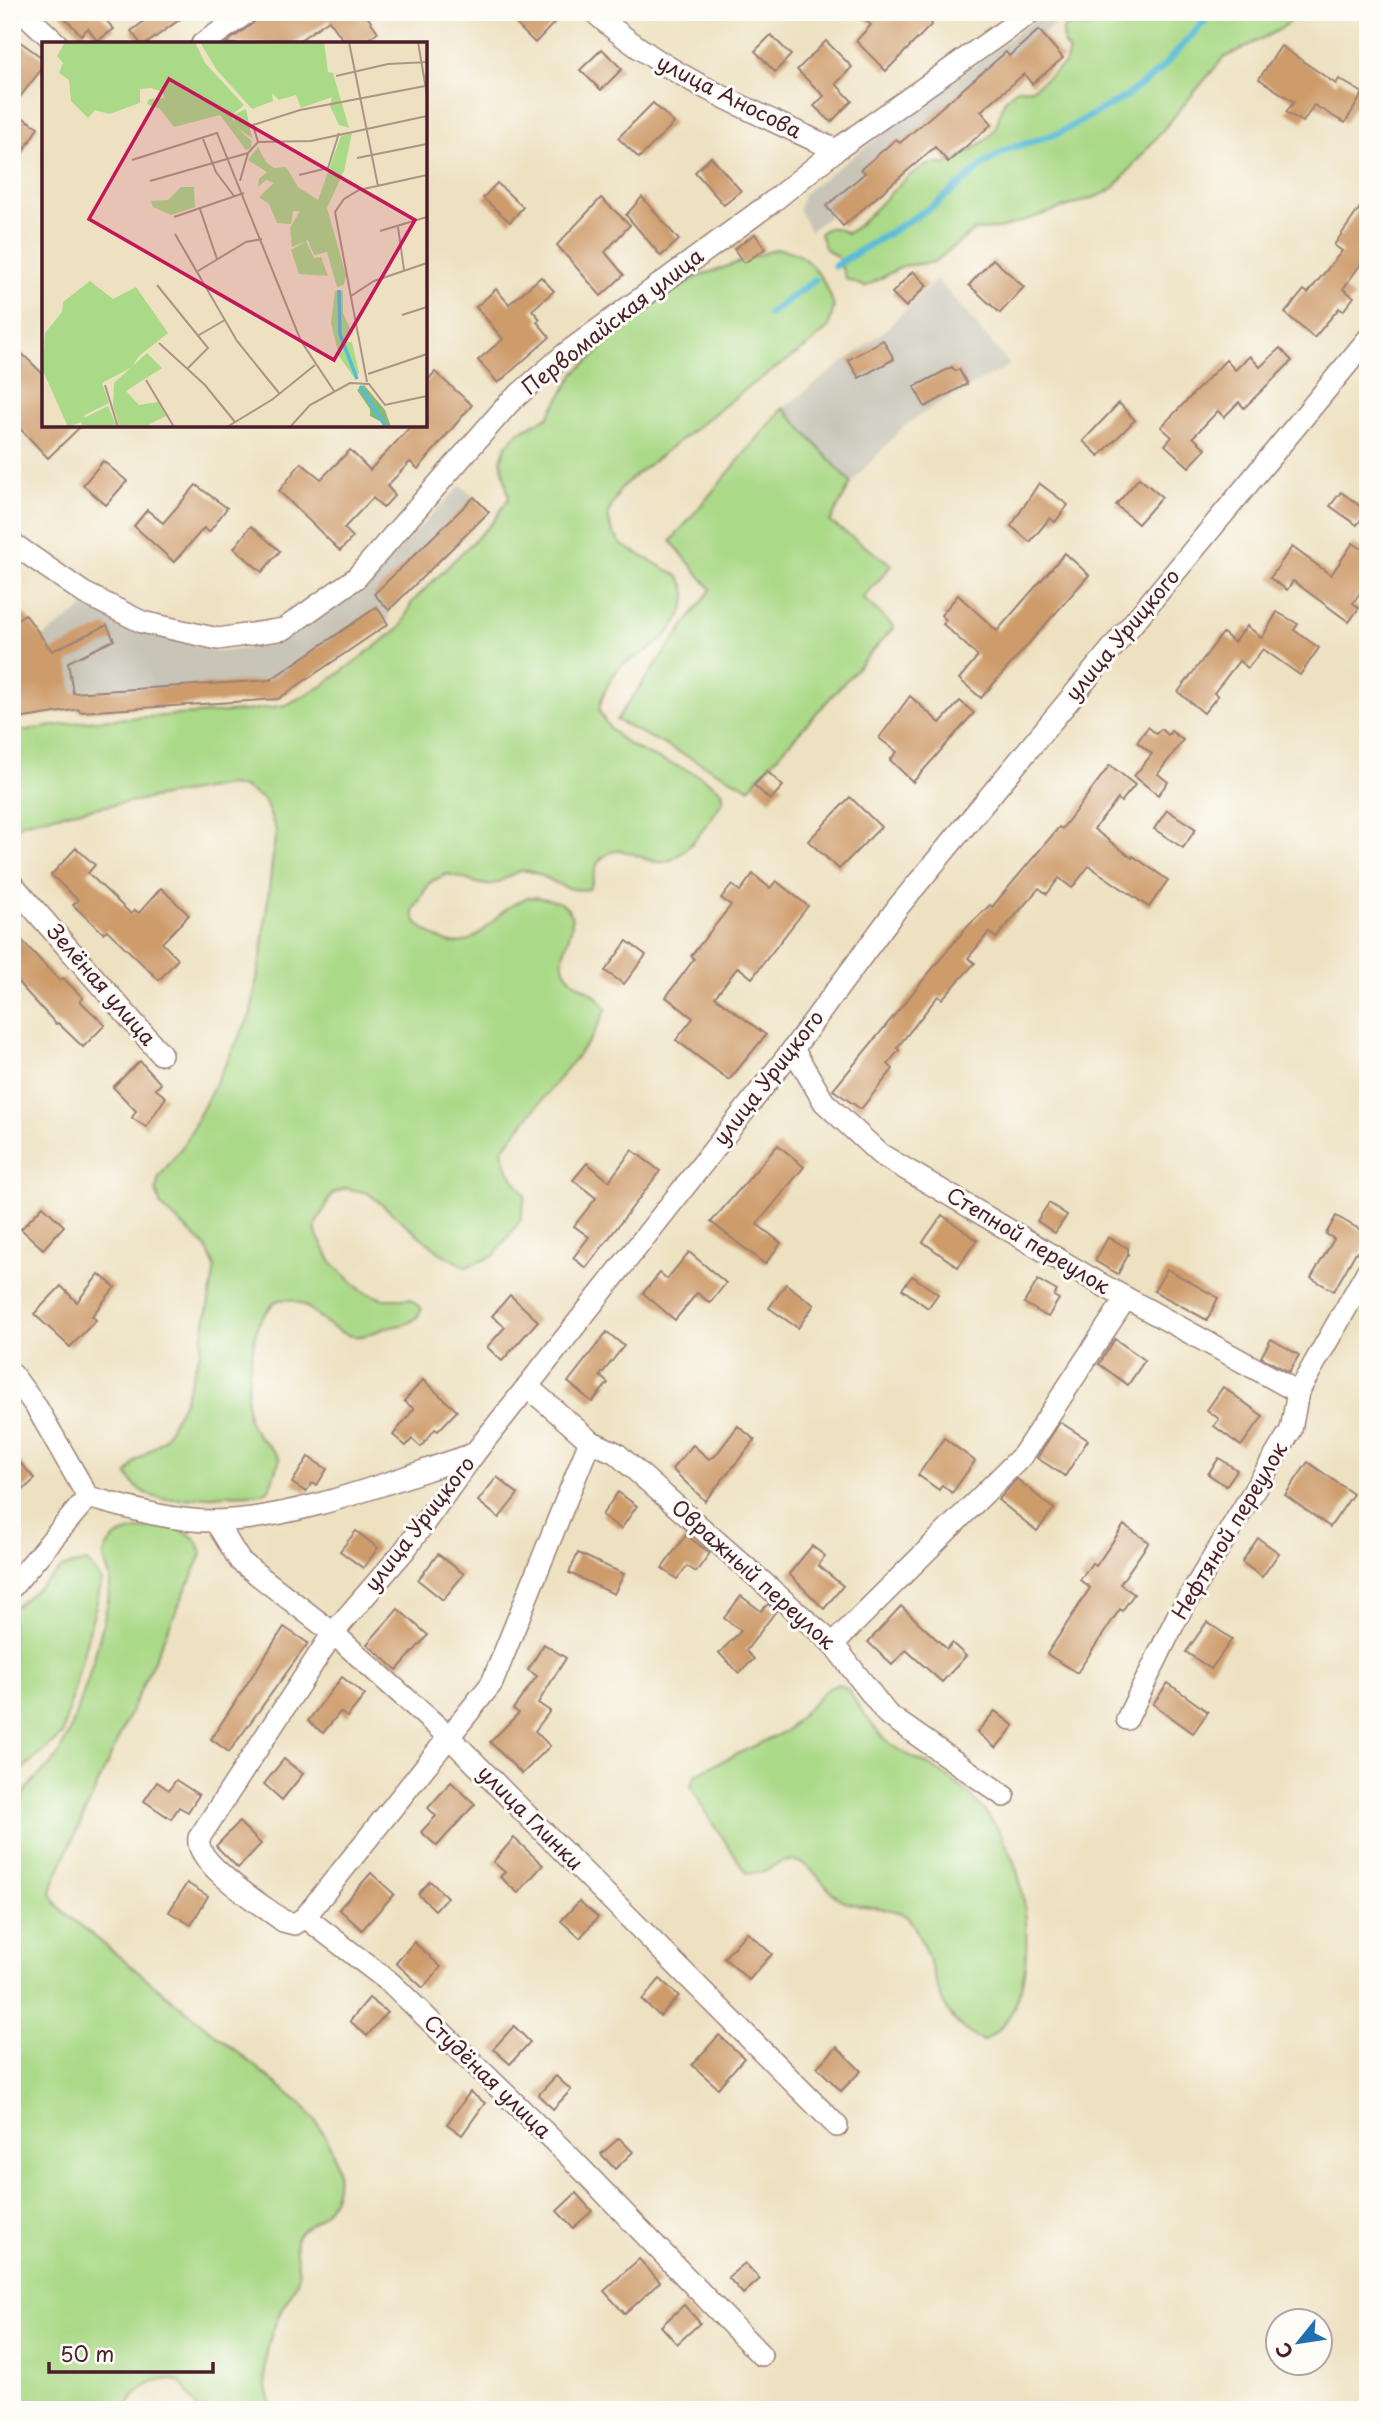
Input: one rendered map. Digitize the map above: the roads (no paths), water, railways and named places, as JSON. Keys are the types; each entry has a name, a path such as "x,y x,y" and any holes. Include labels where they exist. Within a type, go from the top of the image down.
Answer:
{"street":[{"path":"23,12 55,42"},
{"path":"205,42 248,12"},
{"name":"улица Аносова","path":"594,12 625,41 675,73 836,150"},
{"name":"Первомайская улица","path":"12,542 84,593 142,622 218,639 284,629 356,578 509,403 604,323 772,202 836,150 1031,12"},
{"name":"улица Урицкого","path":"305,1917 295,1924 284,1921 203,1858 197,1847 199,1838 333,1633 404,1551 474,1454 793,1049 898,907 1368,339"},
{"name":"Зелёная улица","path":"12,884 161,1054"},
{"name":"Степной переулок","path":"793,1049 824,1102 880,1154 1126,1298 1298,1392"},
{"name":"Нефтяной переулок","path":"1127,1719 1177,1617 1291,1430 1298,1392 1368,1270"},
{"path":"833,1644 1023,1455 1126,1298"},
{"path":"12,1374 37,1408 88,1497 152,1515 215,1521 302,1509 474,1454"},
{"name":"Овражный переулок","path":"527,1387 590,1441 616,1453 833,1644 887,1714 1004,1796"},
{"path":"305,1917 492,1683 590,1441"},
{"path":"12,1587 88,1497"},
{"name":"улица Глинки","path":"215,1521 240,1561 333,1633 449,1737 837,2126"},
{"name":"Студёная улица","path":"305,1917 392,1984 568,2155 761,2355"}],"waterway":[{"path":"835,266 936,204 988,161 1008,149 1059,133 1125,97 1159,71 1213,12"},
{"path":"769,314 815,280"}]}
